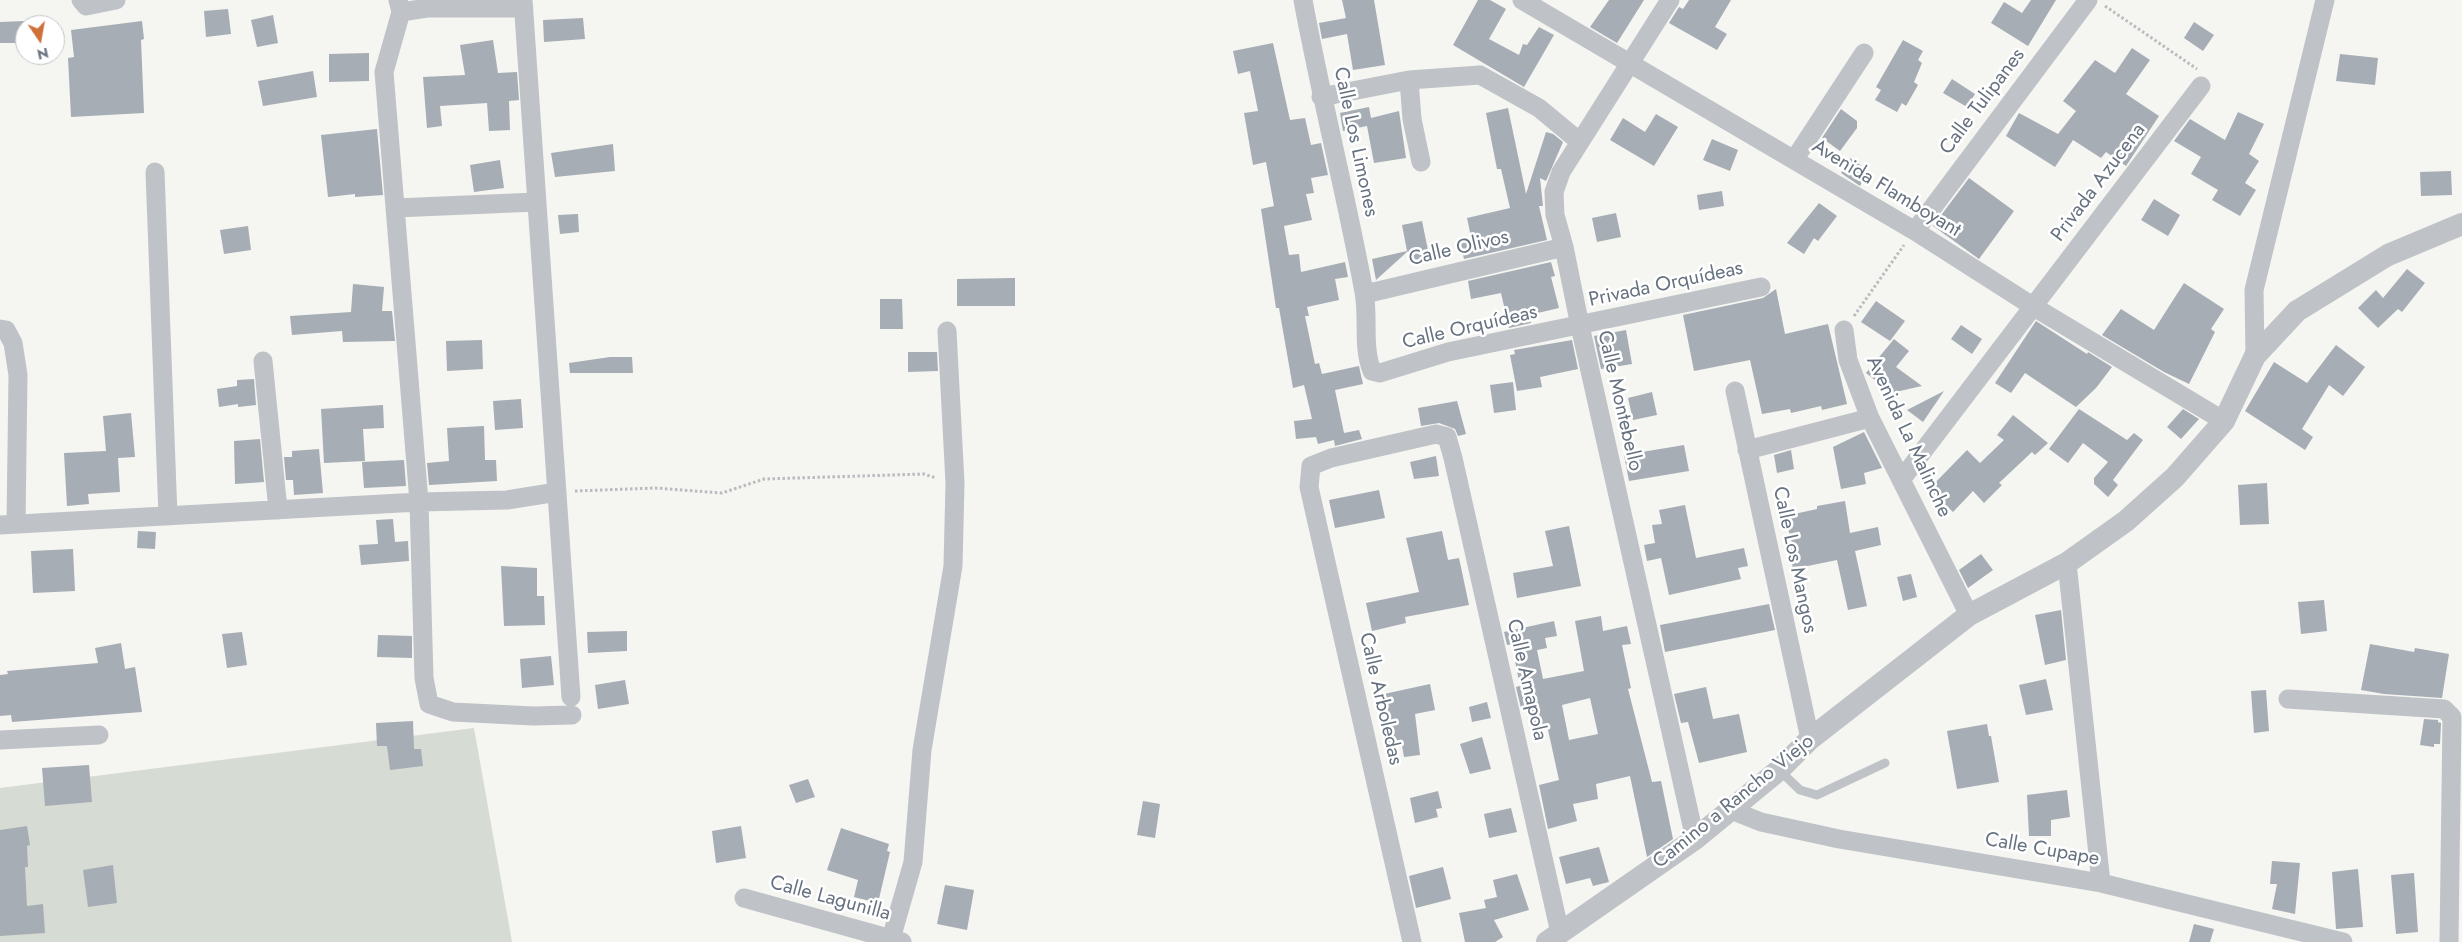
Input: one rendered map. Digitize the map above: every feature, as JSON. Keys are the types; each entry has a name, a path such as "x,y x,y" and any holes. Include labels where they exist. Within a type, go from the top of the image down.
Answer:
{"street":[{"path":"81,0 86,6 116,0"},
{"name":"Calle Los Limones","path":"1302,0 1364,294 1367,358 1372,371"},
{"name":"Avenida Flamboyant","path":"1522,0 1914,231 2034,307 2224,421"},
{"name":"Calle Montebello","path":"1670,0 1631,65 1561,172 1554,192 1555,215 1564,248 1695,839"},
{"path":"2255,356 2254,290 2325,0"},
{"name":"Calle Tulipanes","path":"1914,231 2096,3"},
{"path":"524,4 572,706 533,716 453,712 429,704 424,678 419,502 384,72 400,6 428,8 524,4"},
{"path":"1794,160 1864,53"},
{"path":"1321,97 1409,80 1480,75 1539,108 1580,142"},
{"path":"1409,80 1412,119 1422,162"},
{"name":"Privada Azucena","path":"1901,480 2201,86"},
{"path":"154,172 168,516"},
{"path":"395,208 538,202"},
{"name":"Camino a Rancho Viejo","path":"1553,938 1695,839 1779,770 1810,739 1871,694 1969,615 2067,563 2126,521 2175,477 2224,421 2255,356 2298,311 2388,255 2462,224"},
{"name":"Calle Olivos","path":"1364,294 1564,248"},
{"name":"Privada Orquídeas","path":"1580,326 1761,288"},
{"name":"Calle Orquídeas","path":"1372,371 1380,374 1448,352 1580,326"},
{"path":"0,329 6,330 13,343 18,376 8,525 419,502 507,500 557,492"},
{"name":"Avenida La Malinche","path":"1844,330 1848,360 1870,418 1969,615"},
{"path":"889,940 913,862 922,750 953,566 955,483 947,331"},
{"path":"263,361 278,510"},
{"name":"Calle Los Mangos","path":"1734,391 1810,739"},
{"path":"1747,450 1870,418"},
{"name":"Calle Arboledas","path":"1412,942 1308,487 1311,466 1331,458 1436,434 1447,438"},
{"path":"507,500 546,485 555,438"},
{"name":"Calle Amapola","path":"1447,438 1553,938"},
{"path":"2067,563 2101,883"},
{"path":"2288,698 2444,709 2452,717 2450,942"},
{"path":"0,740 99,735"},
{"name":"Calle Cupape","path":"1731,810 1761,822 1838,839 2101,883 2343,942"},
{"name":"Calle Lagunilla","path":"744,898 889,940"}],"lane":[{"path":"1779,770 1800,790 1817,795 1885,763"}],"path":[{"path":"2096,3 2198,69 2201,86"},
{"path":"1844,330 1914,231"},
{"path":"557,492 655,488 722,493 764,479 829,476 924,474 955,483"}],"shaded area":[{"path":"474,728 512,942 0,942 0,788"}],"building":[{"path":"1342,0 1374,0 1385,65 1353,70 1347,34 1322,39 1319,23 1346,18"},
{"path":"1478,0 1490,0 1506,9 1489,39 1519,55 1523,44 1527,45 1539,27 1554,35 1524,87 1453,45"},
{"path":"1609,0 1644,0 1617,43 1590,27"},
{"path":"1689,0 1731,0 1715,27 1727,34 1717,50 1669,23 1679,7 1683,9"},
{"path":"2031,0 2056,0 2028,46 1991,23 2004,2 2022,13"},
{"path":"228,9 231,34 206,37 204,11"},
{"path":"273,15 278,43 257,47 251,20"},
{"path":"583,18 585,39 544,42 543,20"},
{"path":"15,21 15,43 0,43 0,22"},
{"path":"142,21 144,39 141,40 144,113 71,117 68,58 74,57 71,30"},
{"path":"2194,22 2214,35 2203,51 2184,38"},
{"path":"493,40 498,73 517,72 519,100 509,101 510,130 489,131 487,103 440,106 442,126 427,128 423,77 465,75 460,45"},
{"path":"1903,40 1923,51 1918,60 1922,63 1914,82 1918,85 1906,106 1902,103 1897,112 1875,100 1881,90 1876,87"},
{"path":"1273,43 1290,120 1305,118 1311,145 1321,143 1328,175 1311,178 1314,193 1306,194 1312,220 1284,226 1289,255 1299,254 1301,272 1345,262 1348,277 1335,279 1339,300 1307,307 1309,316 1305,316 1315,364 1319,363 1322,374 1359,366 1363,384 1335,390 1344,433 1359,430 1362,439 1335,446 1334,440 1318,444 1316,437 1296,439 1294,421 1312,419 1304,385 1293,388 1279,308 1276,308 1261,209 1274,206 1266,162 1253,165 1244,113 1258,111 1250,71 1238,74 1233,51"},
{"path":"2132,48 2150,60 2126,94 2159,116 2126,166 2106,152 2101,158 2073,140 2055,167 2006,136 2019,113 2058,134 2076,111 2063,101 2095,60 2115,73"},
{"path":"369,53 369,81 329,82 329,54"},
{"path":"2340,54 2378,58 2375,85 2336,81"},
{"path":"313,71 317,97 263,106 258,81"},
{"path":"1952,79 1975,94 1967,107 1943,93"},
{"path":"1369,107 1371,118 1399,111 1406,158 1374,163 1367,126 1343,131 1340,113"},
{"path":"1508,108 1526,194 1546,132 1553,134 1563,142 1546,181 1540,178 1543,206 1539,206 1547,240 1464,259 1460,242 1469,241 1471,237 1467,218 1510,208 1501,169 1497,169 1486,113"},
{"path":"1841,109 1857,121 1857,128 1840,151 1822,138"},
{"path":"2238,112 2264,124 2249,154 2259,161 2245,183 2256,190 2240,216 2212,200 2218,190 2191,174 2201,157 2174,141 2190,119 2225,140"},
{"path":"1656,114 1678,127 1654,166 1610,140 1623,118 1645,132"},
{"path":"377,129 383,195 355,197 355,194 328,197 321,135"},
{"path":"1712,139 1738,150 1730,171 1703,160"},
{"path":"613,144 615,171 555,177 551,153"},
{"path":"1850,158 1868,170 1860,186 1841,173"},
{"path":"500,160 504,188 474,192 470,165"},
{"path":"2451,171 2452,195 2421,196 2420,172"},
{"path":"1969,178 2014,211 1979,259 1933,226"},
{"path":"1722,191 1724,206 1699,210 1697,195"},
{"path":"2154,199 2180,215 2168,236 2141,220"},
{"path":"1819,203 1837,216 1818,241 1814,238 1804,254 1787,243"},
{"path":"1616,213 1621,237 1597,242 1592,218"},
{"path":"578,214 579,232 560,234 558,215"},
{"path":"1422,221 1430,260 1410,264 1408,251 1376,280 1372,259 1407,251 1402,225"},
{"path":"248,226 251,250 224,254 220,230"},
{"path":"1551,262 1555,276 1551,277 1559,308 1529,315 1531,323 1509,328 1501,293 1471,299 1468,281"},
{"path":"2407,269 2425,283 2402,312 2398,309 2378,328 2358,308 2376,290 2383,298"},
{"path":"1015,278 1015,306 957,306 957,279"},
{"path":"2184,283 2224,309 2211,329 2215,332 2189,384 2164,372 2102,335 2121,309 2154,330"},
{"path":"353,284 384,287 382,311 392,311 395,341 343,342 342,331 292,335 290,316 351,312"},
{"path":"1776,289 1785,334 1828,324 1847,404 1822,410 1821,406 1791,413 1790,409 1762,414 1750,360 1694,371 1683,315 1763,298"},
{"path":"880,299 902,299 903,329 880,329"},
{"path":"1876,301 1905,321 1890,341 1861,322"},
{"path":"2036,321 2087,354 2088,352 2112,367 2096,388 2076,407 2025,373 2011,393 1995,383"},
{"path":"1961,325 1982,339 1972,354 1951,339"},
{"path":"1626,330 1632,364 1601,369 1594,336"},
{"path":"1894,339 1909,351 1896,367 1922,386 1891,393 1866,373"},
{"path":"482,340 483,369 447,371 446,341"},
{"path":"1572,340 1578,369 1540,377 1542,387 1517,391 1510,355 1515,354 1514,350"},
{"path":"2336,345 2365,367 2343,396 2329,385 2302,429 2313,437 2305,450 2245,411 2274,362 2307,383"},
{"path":"908,352 937,352 938,371 908,372"},
{"path":"610,357 632,357 633,373 570,373 569,363"},
{"path":"254,379 256,405 238,407 238,404 219,407 217,389 237,386 237,380"},
{"path":"1513,382 1516,410 1494,413 1490,385"},
{"path":"1944,391 1923,422 1907,410"},
{"path":"1652,392 1657,415 1633,420 1628,398"},
{"path":"521,399 523,428 495,430 493,401"},
{"path":"1457,401 1466,434 1458,436 1455,429 1439,423 1421,426 1418,408"},
{"path":"383,405 384,428 363,429 365,461 324,463 321,409"},
{"path":"2079,409 2127,440 2134,433 2143,440 2113,480 2118,485 2108,497 2094,484 2094,478 2108,462 2083,443 2068,463 2049,449"},
{"path":"2183,409 2199,419 2181,439 2167,427"},
{"path":"131,413 135,457 118,458 120,492 88,494 89,504 67,506 64,453 106,451 103,416"},
{"path":"2013,415 2048,443 2035,455 2032,452 1999,483 2002,485 1984,503 1973,491 1953,512 1929,489 1967,450 1980,463 2004,440 1997,435"},
{"path":"484,426 485,460 496,460 497,481 429,485 427,463 449,461 447,428"},
{"path":"1864,432 1882,468 1864,473 1866,484 1841,489 1833,447"},
{"path":"260,439 264,482 235,484 234,441"},
{"path":"1684,445 1689,471 1629,481 1624,455"},
{"path":"319,449 323,493 294,495 293,480 286,480 284,457 292,457 292,451"},
{"path":"1791,450 1794,469 1777,473 1774,455"},
{"path":"1436,456 1439,476 1414,479 1410,462"},
{"path":"404,460 406,486 364,488 362,462"},
{"path":"2267,483 2269,524 2240,525 2238,485"},
{"path":"1379,490 1385,518 1335,528 1329,500"},
{"path":"1845,501 1850,533 1878,527 1881,545 1855,551 1867,606 1848,610 1837,560 1793,569 1789,549 1793,548 1785,516 1817,509 1817,506"},
{"path":"1685,505 1696,558 1744,548 1748,566 1738,568 1741,579 1669,595 1661,558 1647,561 1644,545 1655,543 1652,525 1662,524 1659,510"},
{"path":"393,519 395,542 408,541 409,561 361,565 359,545 378,544 376,520"},
{"path":"1569,526 1581,586 1517,598 1513,573 1553,566 1545,531"},
{"path":"138,531 156,532 155,549 137,548"},
{"path":"1442,531 1448,560 1459,558 1469,605 1405,617 1406,623 1372,631 1366,603 1419,592 1406,538"},
{"path":"73,549 75,591 33,593 31,551"},
{"path":"1981,554 1993,570 1968,588 1959,570"},
{"path":"501,566 537,568 537,596 544,596 545,625 504,626"},
{"path":"1911,574 1917,597 1903,601 1897,577"},
{"path":"2324,600 2327,631 2301,634 2298,602"},
{"path":"1769,604 1775,630 1665,652 1660,625"},
{"path":"2061,610 2066,660 2045,665 2035,615"},
{"path":"1601,616 1603,631 1627,626 1631,644 1622,645 1631,688 1628,689 1652,782 1661,781 1673,839 1647,857 1630,776 1596,784 1598,799 1573,804 1577,821 1548,829 1539,785 1559,780 1547,725 1534,728 1529,706 1521,708 1516,687 1520,686 1515,661 1523,659 1519,643 1507,645 1504,632 1554,621 1557,636 1545,638 1547,648 1537,650 1543,679 1584,671 1575,621","holes":["1590,698 1598,734 1569,740 1562,705"]},
{"path":"627,631 627,651 588,653 587,632"},
{"path":"242,632 247,665 227,668 222,634"},
{"path":"378,635 412,636 412,658 377,657"},
{"path":"121,643 125,669 135,667 142,712 12,722 11,715 0,716 0,675 8,674 7,671 98,663 95,648"},
{"path":"2370,644 2414,652 2415,648 2449,654 2442,698 2384,694 2361,690"},
{"path":"551,656 554,685 522,688 520,659"},
{"path":"2046,679 2053,710 2026,715 2019,685"},
{"path":"625,680 629,704 598,709 595,685"},
{"path":"1430,684 1435,710 1415,714 1420,755 1404,757 1401,740 1388,743 1384,724 1390,723 1384,694"},
{"path":"1706,687 1713,719 1739,714 1747,752 1699,763 1688,722 1681,723 1674,694"},
{"path":"2266,690 2269,731 2254,733 2251,691"},
{"path":"1487,702 1491,718 1472,722 1469,707"},
{"path":"2424,719 2438,720 2441,723 2440,744 2434,744 2434,747 2420,745"},
{"path":"413,721 414,749 421,749 423,766 390,770 387,746 377,746 376,723"},
{"path":"1987,724 1999,782 1957,789 1947,731"},
{"path":"1482,737 1491,769 1470,774 1460,744"},
{"path":"89,765 92,802 45,806 42,768"},
{"path":"808,779 815,797 796,803 789,785"},
{"path":"2067,790 2070,817 2051,820 2051,836 2029,836 2027,795"},
{"path":"1438,791 1442,808 1436,809 1438,817 1415,823 1410,798"},
{"path":"1143,801 1160,804 1155,838 1137,835"},
{"path":"1511,808 1517,832 1489,838 1484,814"},
{"path":"27,826 30,845 27,846 28,867 25,867 27,906 43,904 45,933 0,936 0,830"},
{"path":"741,826 746,858 716,863 712,831"},
{"path":"841,828 889,844 887,851 890,852 878,903 854,897 858,880 827,870"},
{"path":"1599,847 1609,882 1593,886 1590,878 1566,884 1559,857"},
{"path":"2272,861 2300,863 2295,914 2272,909 2277,884 2270,884"},
{"path":"113,865 117,903 88,907 83,870"},
{"path":"1443,867 1451,899 1416,908 1409,876"},
{"path":"2358,869 2363,927 2336,929 2332,872"},
{"path":"2414,873 2418,932 2396,934 2391,875"},
{"path":"1517,874 1529,910 1494,920 1503,937 1495,942 1465,942 1459,913 1486,908 1484,900 1497,897 1493,880"},
{"path":"945,885 974,890 967,930 937,924"},
{"path":"2194,924 2214,929 2210,942 2189,942"}]}
